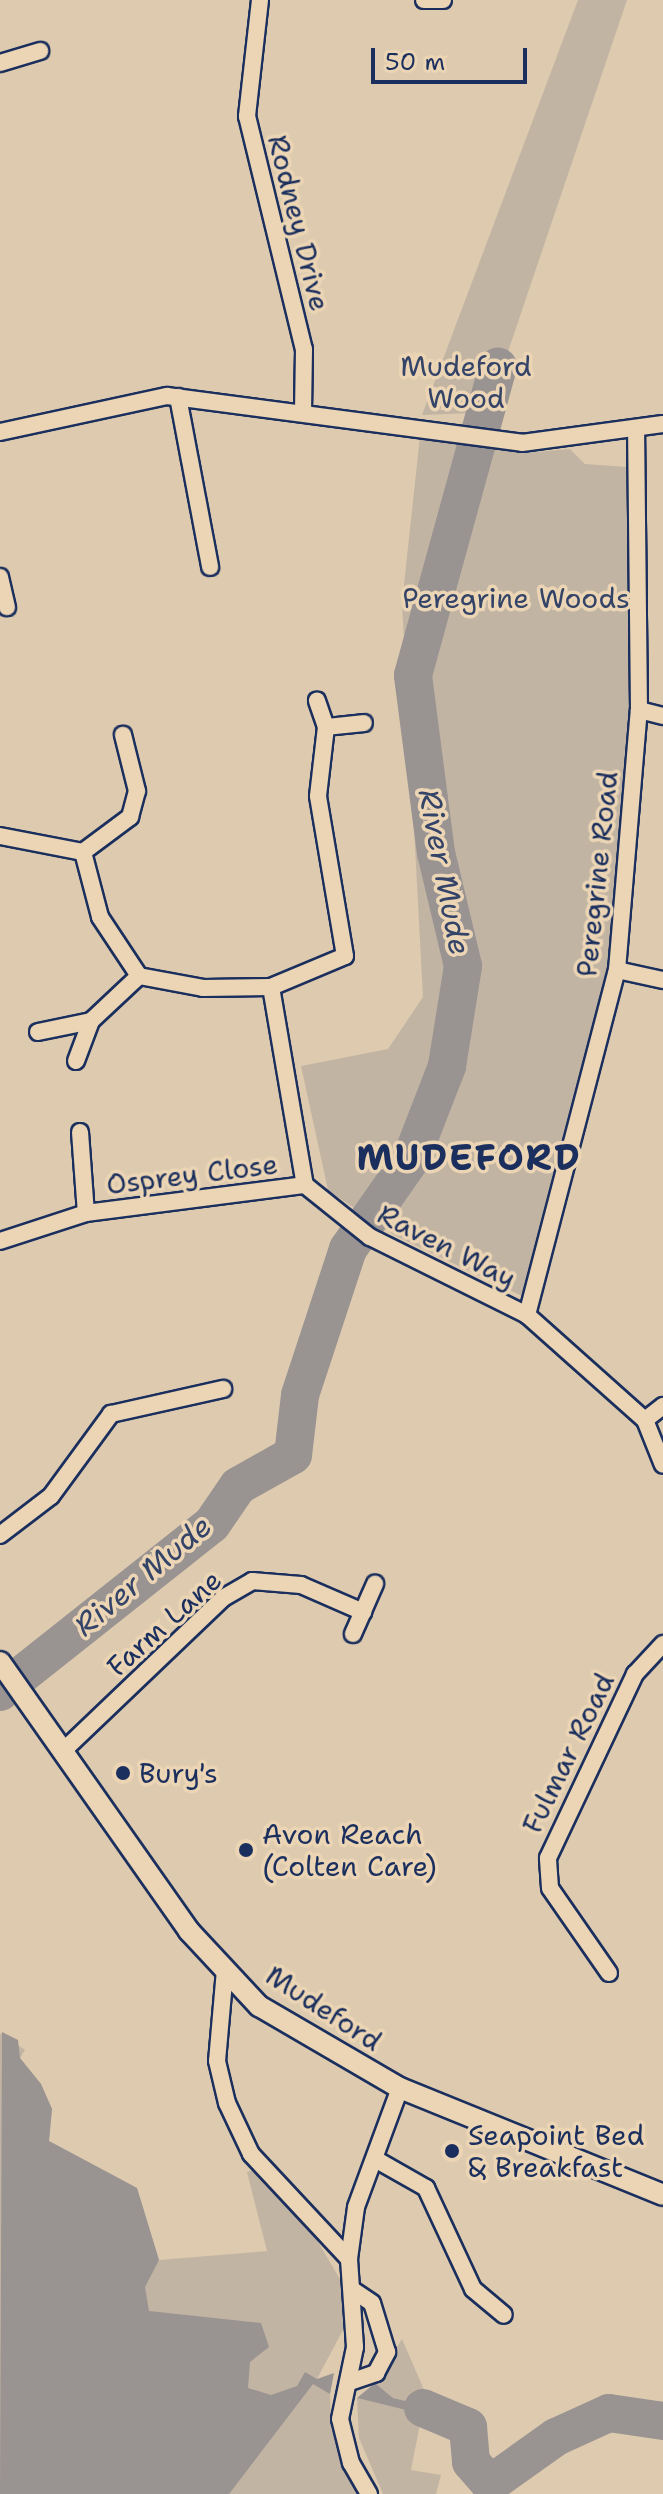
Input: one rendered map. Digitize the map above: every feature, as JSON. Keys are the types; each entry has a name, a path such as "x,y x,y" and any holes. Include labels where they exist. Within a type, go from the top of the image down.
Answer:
{"street":[{"name":"Rodney Drive","path":"260,0 247,116 304,349 303,410"},
{"path":"424,0 443,0"},
{"path":"0,63 40,51"},
{"path":"178,397 210,567"},
{"path":"0,432 178,397 303,410 504,440 663,424"},
{"name":"Peregrine Road","path":"527,1315 617,970 639,710 636,428"},
{"path":"0,577 7,607"},
{"path":"83,852 100,917 139,976 203,988 271,987 345,956 318,796 326,727 317,701"},
{"path":"639,710 663,716"},
{"path":"326,727 364,723"},
{"path":"0,836 83,852 130,817 137,791 123,735"},
{"path":"617,970 663,980"},
{"path":"76,1061 91,1021 139,976"},
{"path":"271,987 305,1185"},
{"path":"38,1032 91,1021"},
{"name":"Osprey Close","path":"80,1132 86,1213"},
{"name":"Raven Way","path":"305,1185 349,1224 370,1237 527,1315 645,1420 663,1465"},
{"name":"Osprey Close","path":"0,1241 86,1213 305,1185"},
{"path":"0,1535 51,1496 111,1414 223,1389"},
{"path":"645,1420 663,1406"},
{"name":"Farm Lane","path":"62,1752 223,1598 252,1581 301,1585 363,1612"},
{"path":"353,1634 375,1584"},
{"name":"Fulmar Road","path":"609,1973 550,1888 548,1858 635,1674 663,1644"},
{"name":"Mudeford","path":"0,1662 189,1931 259,2006 400,2088 663,2195"},
{"path":"225,1970 217,2061 227,2103 251,2154 349,2259"},
{"path":"369,2494 343,2439 350,2382 353,2290 349,2259 356,2207 400,2088"},
{"path":"375,2159 426,2188 473,2289 504,2315"},
{"path":"350,2382 376,2373 387,2352 372,2303 353,2290"}],"green space":[{"name":"Mudeford Wood","path":"578,0 627,0 494,393 499,412 422,415"},
{"name":"Peregrine Woods","path":"420,436 525,453 570,449 585,464 627,467 631,707 608,969 522,1296 394,1235 328,1190 301,1066 388,1049 423,997 402,603"},
{"path":"0,2033 25,2050 20,2058 41,2084 52,2109 49,2141 137,2188 159,2260 267,2251 247,2172 254,2170 311,2230 344,2286 344,2328 317,2379 330,2394 331,2429 363,2494 0,2494"},
{"path":"402,2339 425,2392 423,2405 393,2398 375,2383"},
{"path":"357,2398 422,2414 411,2470 441,2475 436,2494 383,2494 359,2438"}],"shaded area":[{"path":"2,2032 18,2040 20,2058 41,2084 52,2109 49,2141 137,2188 159,2260 145,2287 149,2311 261,2323 269,2347 250,2362 248,2388 271,2395 297,2386 305,2372 317,2379 334,2373 330,2394 313,2384 229,2494 0,2494"},
{"path":"375,2383 393,2398 423,2405 422,2414 357,2398"}],"waterway":[{"name":"River Mude","path":"0,1692 212,1524 238,1486 293,1455 300,1395 348,1249 411,1159 447,1066 463,966 436,853 413,675 498,366"},
{"path":"423,2408 468,2427 471,2462 490,2484 556,2437 609,2413 663,2421"}],"place":[{"name":"Bury's","path":"123,1773"},
{"name":"Avon Reach (Colten Care)","path":"246,1850"},
{"name":"Seapoint Bed & Breakfast","path":"452,2151"}],"district":[{"name":"MUDEFORD","path":"469,1158"}]}
